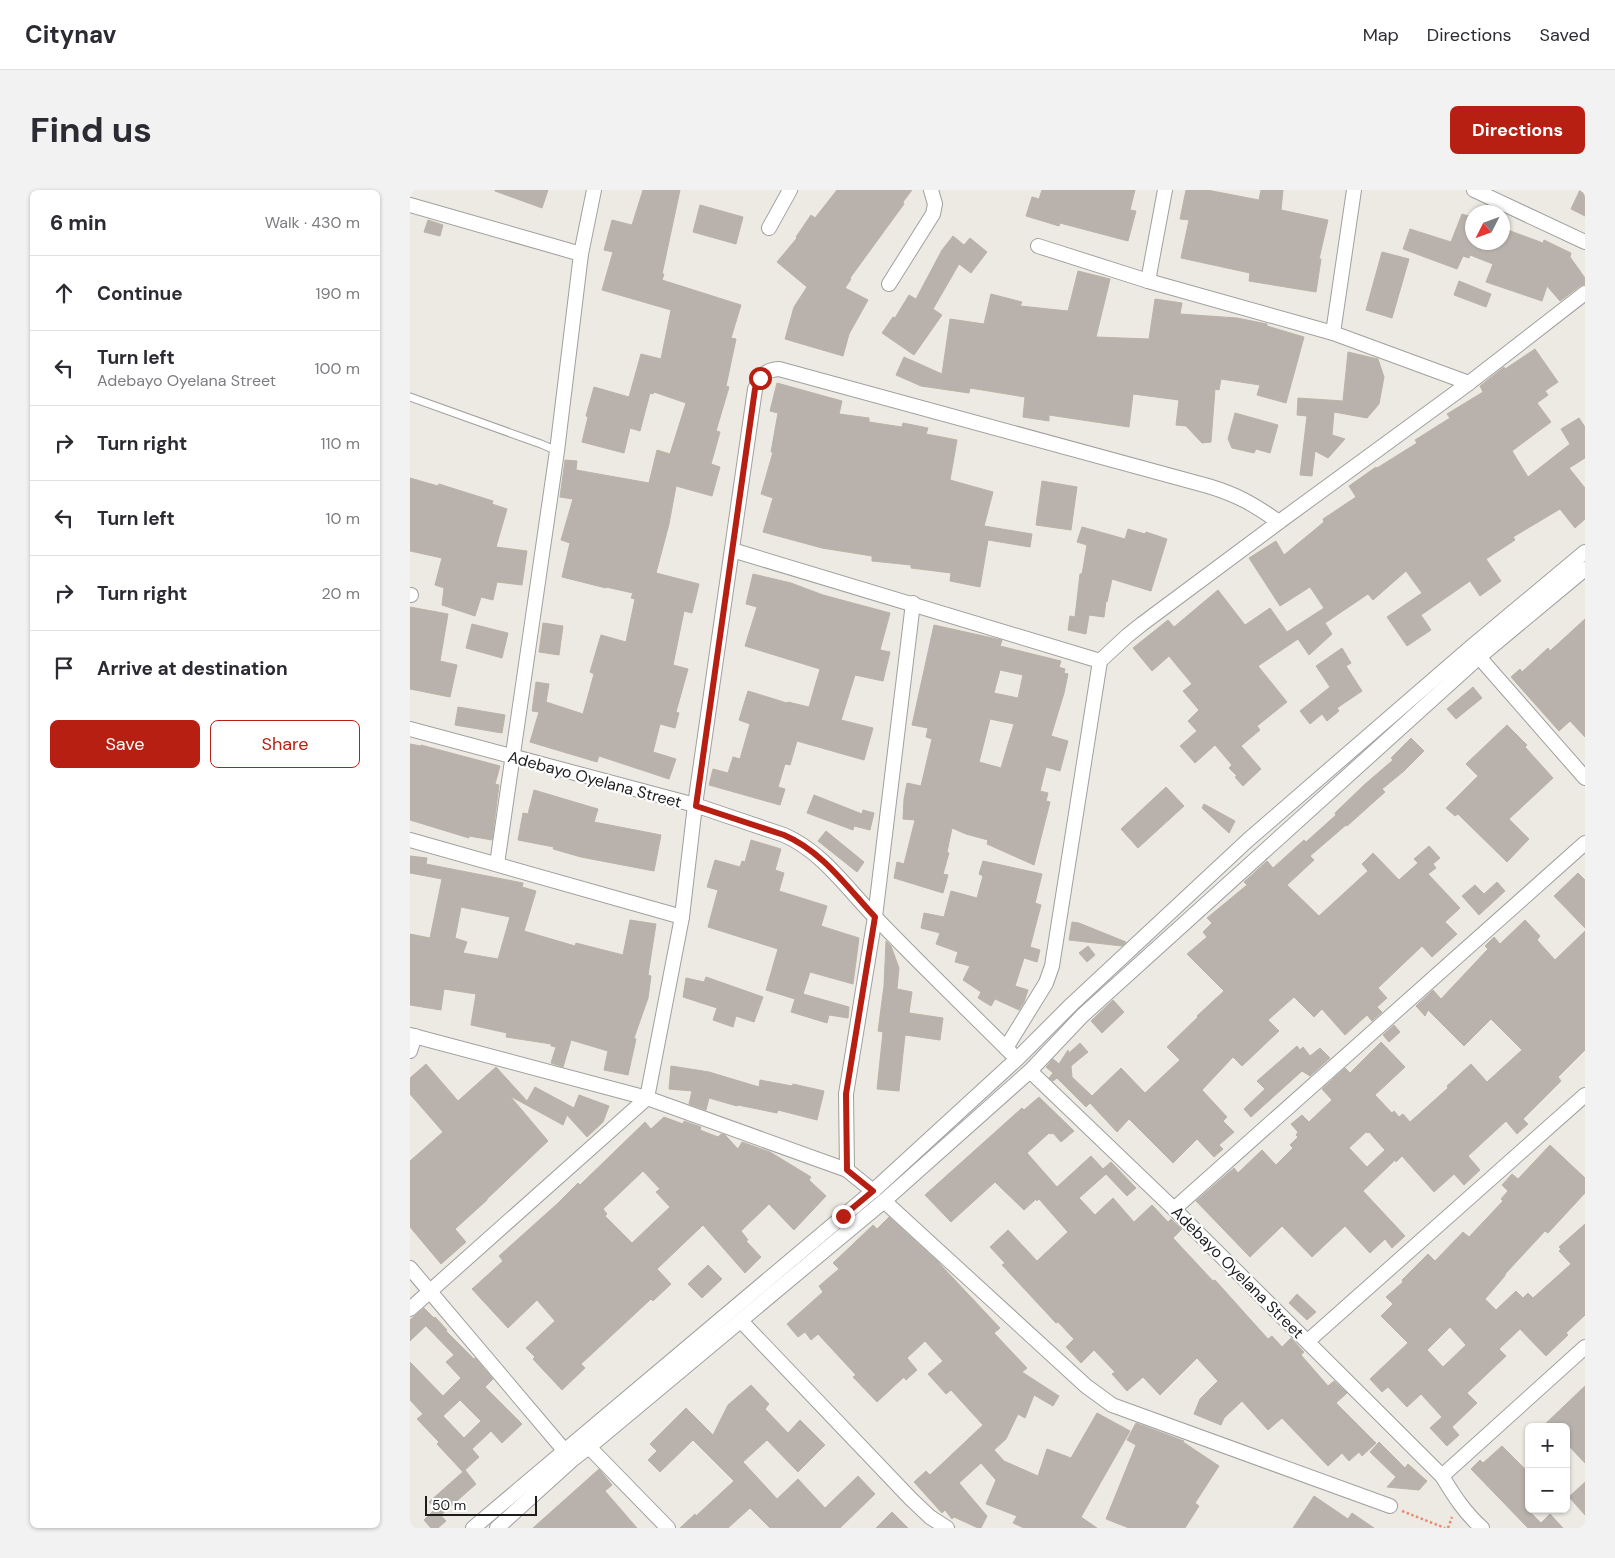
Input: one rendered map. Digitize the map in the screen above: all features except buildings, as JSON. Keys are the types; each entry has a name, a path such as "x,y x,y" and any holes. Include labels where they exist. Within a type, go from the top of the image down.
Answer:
{"street":[{"path":"496,864 557,451 581,254 594,190"},
{"path":"769,228 790,190"},
{"path":"889,284 932,214 935,204 932,190"},
{"path":"1148,281 1165,190"},
{"path":"1333,333 1354,190"},
{"path":"1474,190 1585,242"},
{"path":"410,205 581,254"},
{"path":"1038,246 1148,281 1333,333 1469,383"},
{"path":"1006,1048 1046,983 1052,966 1100,661 1127,636 1469,383 1585,293"},
{"path":"410,1309 647,1098 682,917 755,389 760,378 769,370 779,369 1231,493 1253,504 1279,522"},
{"path":"732,550 913,603 1100,661"},
{"path":"473,1528 873,1191 1017,1059 1072,1004 1248,840 1585,552"},
{"path":"497,1528 572,1460 884,1201 1030,1071 1082,1016 1479,657 1585,568"},
{"path":"847,1170 846,1094 875,917 913,603"},
{"path":"1479,657 1585,778"},
{"name":"Adebayo Oyelana Street","path":"410,729 696,806 797,840 821,859 875,917 1017,1059"},
{"path":"1309,788 1320,801"},
{"path":"410,840 682,917"},
{"path":"1174,1209 1585,843"},
{"path":"410,1051 412,1035 647,1098 847,1170 873,1191"},
{"name":"Adebayo Oyelana Street","path":"1030,1071 1174,1209 1442,1476 1457,1502 1482,1528"},
{"path":"1308,1341 1585,1094"},
{"path":"884,1201 1086,1386 1112,1405 1390,1506"},
{"path":"843,1216 852,1227"},
{"path":"410,1268 564,1450"},
{"path":"741,1321 911,1499 930,1517 947,1528"},
{"path":"1442,1476 1585,1347"},
{"path":"589,1447 668,1528"}],"lane":[{"path":"410,397 557,451"}],"path":[{"path":"1390,1506 1445,1528"}],"route":[{"path":"760,378 755,389 696,806 797,840 821,859 875,917 845,1106 847,1170 873,1191 843,1216"}]}
